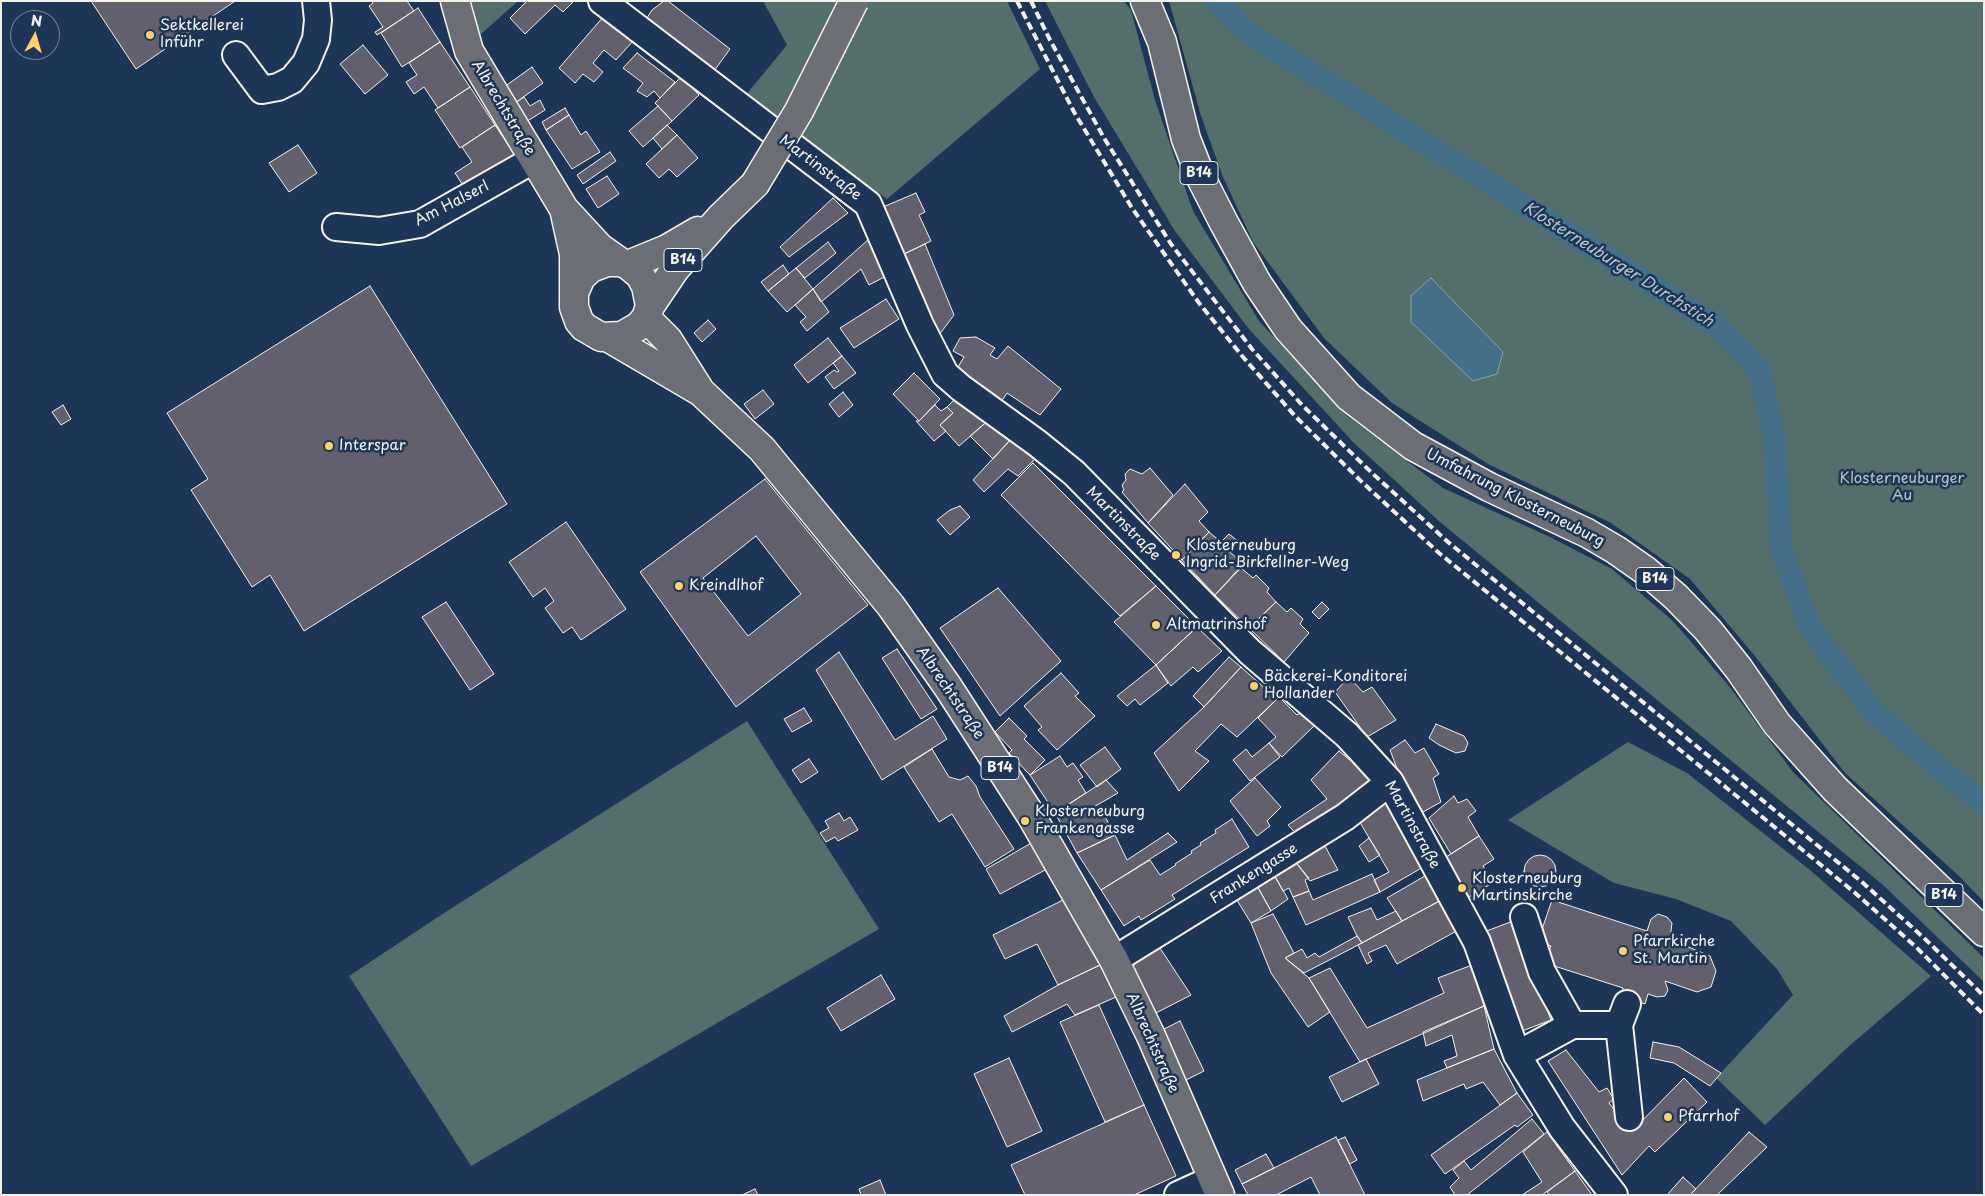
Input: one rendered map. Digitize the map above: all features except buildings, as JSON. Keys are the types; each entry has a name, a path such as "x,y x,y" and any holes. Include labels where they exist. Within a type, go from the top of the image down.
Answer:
{"main road":[{"name":"Albrechtstraße","path":"455,1 469,51 564,209 600,248 624,264"},
{"name":"B14","path":"721,217 667,249 624,264 607,262 591,268 581,277 574,293 574,308 579,321 589,331 601,337 609,338 622,336 630,332 648,312 675,269 721,217 755,184 800,111 854,1"},
{"name":"Umfahrung Klosterneuburg","path":"1145,1 1162,42 1186,139 1202,180 1256,283 1288,329 1349,397 1413,446 1489,487 1587,533 1631,560 1676,597 1720,646 1776,724 1835,789 1984,932"},
{"name":"Albrechtstraße","path":"564,209 574,254 574,293"},
{"path":"624,264 640,275 646,286 648,312"},
{"name":"Albrechtstraße","path":"648,312 701,392"},
{"name":"Albrechtstraße","path":"609,338 701,392 762,449 891,606 948,687 1032,817 1114,960 1151,1036 1216,1187"}],"street":[{"path":"236,56 262,90 278,87 292,80 306,63 316,39 318,20 316,1"},
{"name":"Martinstraße","path":"602,1 868,204 920,325 945,374 1074,473 1250,652 1347,735 1390,782 1477,942 1517,1055 1562,1128 1614,1195"},
{"name":"Am Halserl","path":"336,226 379,232 420,224 533,160"},
{"name":"Frankengasse","path":"1114,960 1345,817 1390,782"},
{"path":"1524,917 1542,972 1572,1025"},
{"path":"1517,1055 1572,1025 1623,1015 1629,1116"},
{"path":"1178,1195 1216,1187"}],"green space":[{"path":"469,1 518,1 480,35"},
{"path":"763,1 1007,1 1040,69 887,199 745,96 787,45"},
{"path":"1045,1 1124,1 1131,10 1155,100 1193,211 1259,321 1346,415 1443,488 1552,538 1612,569 1673,621 1729,686 1793,772 1984,958 1984,982 1883,885 1440,522 1354,443 1248,328 1175,231 1094,97"},
{"name":"Klosterneuburger Au","path":"1169,1 1984,1 1984,902 1958,875 1845,773 1755,656 1690,579 1611,523 1488,464 1392,403 1324,338 1253,242 1223,177 1201,116"},
{"path":"747,721 879,929 471,1166 349,976 447,911"},
{"path":"1628,742 1687,773 1810,870 1931,976 1848,1047 1765,1125 1716,1078 1793,995 1777,969 1731,921 1676,899 1614,883 1508,820"}],"water":[{"path":"1431,278 1503,352 1497,374 1473,381 1411,322 1411,296"}],"waterway":[{"name":"Klosterneuburger Durchstich","path":"1216,1 1247,32 1716,325 1759,369 1774,436 1781,548 1810,627 1872,711 1984,805"}],"railway":[{"path":"1017,1 1074,112 1132,208 1199,303 1296,417 1363,483 1439,553 1854,892 1915,946 1984,1015"},
{"path":"1031,1 1050,40 1104,138 1171,244 1252,349 1303,406 1372,473 1448,542 1862,882 1984,996"}],"place":[{"name":"Sektkellerei Inführ","path":"150,35"},
{"name":"Interspar","path":"329,446"},
{"name":"Klosterneuburg Ingrid-Birkfellner-Weg","path":"1176,555"},
{"name":"Kreindlhof","path":"679,586"},
{"name":"Altmatrinshof","path":"1156,625"},
{"name":"Bäckerei-Konditorei Hollander","path":"1254,686"},
{"name":"Klosterneuburg Frankengasse","path":"1025,821"},
{"name":"Klosterneuburg Martinskirche","path":"1462,888"},
{"name":"Pfarrkirche St. Martin","path":"1623,951"},
{"name":"Pfarrhof","path":"1668,1117"}]}
